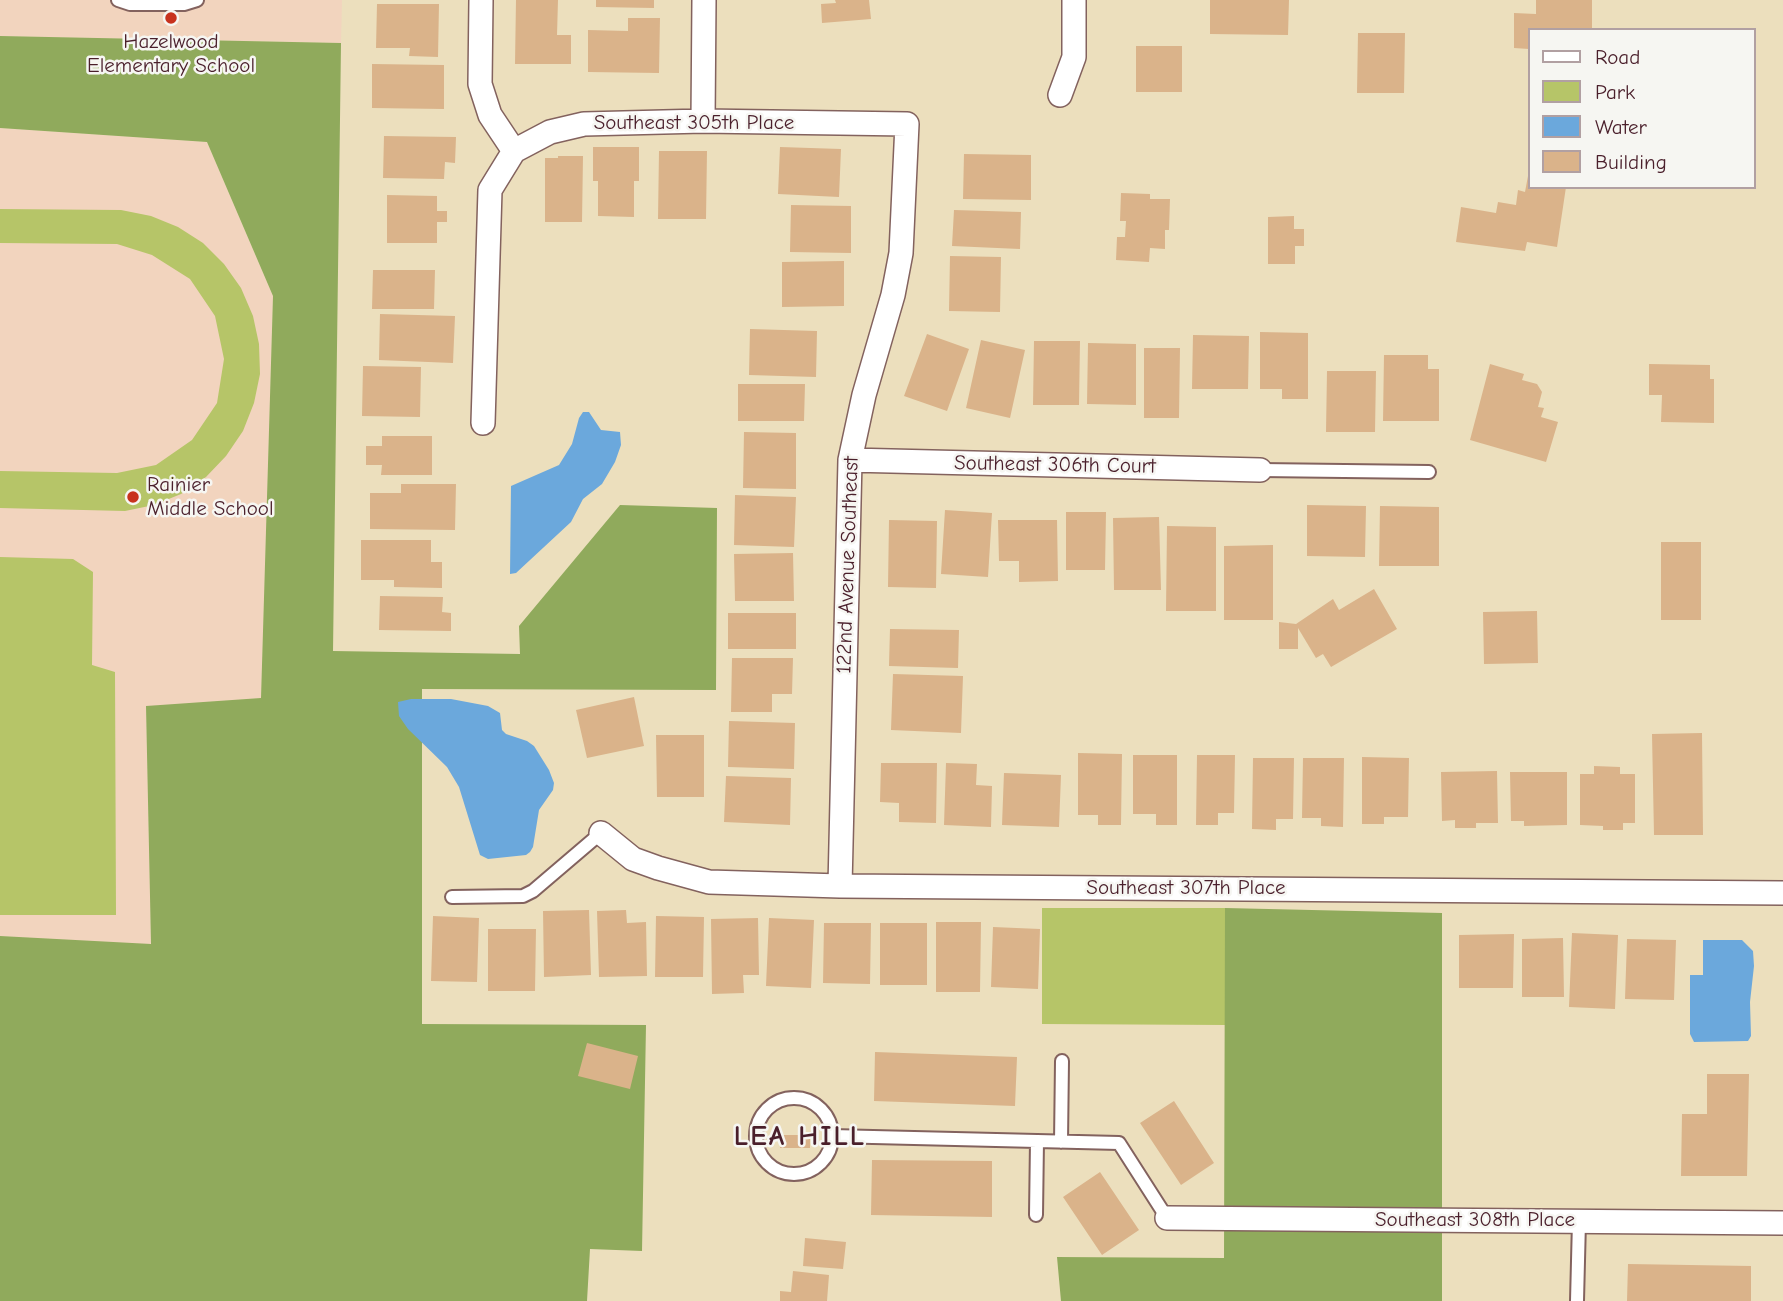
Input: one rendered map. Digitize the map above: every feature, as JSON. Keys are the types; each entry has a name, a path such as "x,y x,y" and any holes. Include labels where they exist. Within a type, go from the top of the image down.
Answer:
{"street":[{"path":"481,0 480,84 489,115 514,151 490,190 483,423"},
{"path":"703,121 704,0"},
{"path":"1060,94 1074,57 1074,0"},
{"name":"Southeast 305th Place","path":"514,151 550,132 584,124 703,121 907,124"},
{"name":"122nd Avenue Southeast","path":"839,886 850,460 868,382 893,295 901,253 907,124"},
{"name":"Southeast 306th Court","path":"850,460 1260,470"},
{"name":"Southeast 307th Place","path":"601,833 634,859 658,869 709,882 839,886 1783,893"},
{"name":"Southeast 308th Place","path":"1167,1218 1783,1223"}],"lane":[{"path":"118,0 130,4 184,5 197,0"},
{"path":"1260,470 1429,472"},
{"path":"452,897 523,896 533,891 601,833"},
{"path":"1061,1142 1062,1061"},
{"path":"794,1098 806,1100 825,1114 831,1125 832,1136 830,1149 823,1161 813,1170 787,1174 775,1170 764,1161 755,1136 763,1114 782,1100 794,1098"},
{"path":"832,1136 1119,1143 1167,1218"},
{"path":"1036,1214 1037,1141"},
{"path":"1577,1301 1579,1221"}],"shaded area":[{"name":"Hazelwood Elementary School","path":"0,0 342,0 341,43 0,36"},
{"name":"Rainier Middle School","path":"0,128 207,142 273,296 261,698 146,707 151,945 0,936"}],"green space":[{"path":"0,36 341,43 333,651 520,654 519,626 620,505 717,508 716,690 422,689 422,1024 646,1025 642,1251 590,1249 587,1301 0,1301 0,936 151,944 146,706 261,698 273,296 207,142 0,128"},
{"path":"0,209 121,210 151,216 178,227 203,243 224,264 241,288 253,316 259,344 260,374 254,403 243,431 226,456 206,477 181,494 154,505 125,511 0,508 0,471 117,473 156,465 192,440 217,403 224,359 215,316 190,279 152,255 117,244 0,243"},
{"path":"0,557 73,559 93,572 92,665 115,672 116,915 0,915"},
{"path":"1042,908 1225,908 1225,1025 1042,1024"},
{"path":"1225,908 1442,913 1442,1301 1061,1301 1057,1257 1224,1258"}],"water":[{"path":"583,412 589,412 601,430 620,432 621,445 615,462 602,484 583,499 571,522 516,573 510,574 511,486 559,465 572,444"},
{"path":"411,699 451,699 488,706 500,713 502,730 506,734 534,746 554,783 553,790 539,810 530,852 526,855 488,859 480,855 459,787 447,767 408,729 399,716 398,702"},
{"path":"1703,940 1742,940 1753,951 1751,1036 1748,1041 1694,1042 1690,1034 1690,975 1703,975"}],"building":[{"path":"516,0 558,0 557,35 571,35 571,64 515,64"},
{"path":"596,0 654,0 654,8 596,7"},
{"path":"835,0 869,0 871,19 822,23 821,4 836,3"},
{"path":"1210,0 1289,0 1288,35 1210,34"},
{"path":"1536,0 1592,0 1592,28 1528,28 1528,49 1514,48 1514,13 1536,14"},
{"path":"377,4 439,4 438,57 409,56 410,48 376,48"},
{"path":"628,18 660,18 659,73 588,72 588,30 628,31"},
{"path":"1358,33 1405,33 1404,93 1357,93"},
{"path":"1136,46 1182,46 1182,92 1136,92"},
{"path":"372,64 444,65 444,109 372,108"},
{"path":"384,136 456,137 455,163 445,162 444,179 383,178"},
{"path":"593,147 639,147 639,181 634,181 634,217 598,216 598,181 593,181"},
{"path":"780,147 841,149 839,197 778,194"},
{"path":"659,151 707,151 706,219 658,219"},
{"path":"964,154 1031,155 1031,200 963,199"},
{"path":"583,156 582,222 545,222 545,158"},
{"path":"1528,176 1528,189 1566,189 1557,247 1527,242 1525,251 1456,242 1461,207 1496,213 1498,202 1516,205 1518,190 1525,192"},
{"path":"1121,193 1150,194 1150,199 1170,199 1165,249 1150,248 1149,262 1116,260 1117,237 1125,237 1126,221 1120,221"},
{"path":"387,195 437,196 437,211 447,211 447,222 437,222 437,243 387,243"},
{"path":"791,205 851,206 851,253 790,252"},
{"path":"954,210 1021,212 1020,249 952,246"},
{"path":"1294,216 1294,229 1304,229 1304,246 1295,246 1295,264 1268,264 1268,217"},
{"path":"950,256 1001,257 1000,312 949,311"},
{"path":"844,261 844,306 782,307 782,262"},
{"path":"373,270 435,270 434,309 372,309"},
{"path":"380,314 455,316 453,363 379,360"},
{"path":"750,329 817,331 816,377 749,375"},
{"path":"1260,332 1308,333 1308,399 1282,399 1282,389 1260,389"},
{"path":"927,334 969,349 947,411 904,396"},
{"path":"1193,335 1249,336 1248,389 1192,389"},
{"path":"981,340 1025,350 1010,418 966,408"},
{"path":"1034,341 1080,341 1079,405 1033,405"},
{"path":"1088,343 1136,344 1136,405 1087,404"},
{"path":"1144,348 1180,348 1179,418 1144,418"},
{"path":"1384,355 1428,355 1428,369 1439,369 1439,421 1383,421"},
{"path":"1490,364 1524,374 1522,380 1537,384 1542,392 1538,407 1544,408 1541,417 1558,422 1546,462 1470,440"},
{"path":"1649,364 1710,365 1710,379 1714,379 1714,423 1661,422 1662,395 1649,395"},
{"path":"363,366 421,367 420,417 362,416"},
{"path":"1327,371 1376,371 1375,432 1326,432"},
{"path":"738,384 805,384 804,421 738,421"},
{"path":"744,432 796,433 796,489 743,488"},
{"path":"382,436 432,436 432,475 381,475 382,465 366,465 366,446 382,446"},
{"path":"401,484 456,484 455,530 370,529 370,493 401,493"},
{"path":"735,495 796,497 794,547 734,545"},
{"path":"1307,505 1366,506 1365,557 1307,556"},
{"path":"1380,506 1439,507 1439,566 1379,566"},
{"path":"945,510 992,513 988,577 941,574"},
{"path":"1066,512 1106,512 1105,570 1066,570"},
{"path":"1159,517 1161,590 1114,590 1113,518"},
{"path":"889,520 937,521 936,588 888,587"},
{"path":"998,520 1057,520 1058,581 1019,582 1019,561 999,561"},
{"path":"1167,526 1216,527 1216,611 1166,611"},
{"path":"361,540 431,540 431,562 442,562 442,588 394,587 394,580 361,580"},
{"path":"1661,542 1701,542 1701,620 1661,620"},
{"path":"1273,545 1273,620 1224,620 1224,546"},
{"path":"793,553 794,601 735,601 734,554"},
{"path":"1374,589 1397,629 1331,667 1323,654 1316,658 1298,628 1298,649 1279,649 1279,622 1296,624 1333,599 1339,610"},
{"path":"380,596 443,597 442,612 451,613 451,631 379,630"},
{"path":"1537,611 1538,663 1484,664 1483,612"},
{"path":"728,613 796,613 796,649 728,649"},
{"path":"890,629 959,630 958,668 889,666"},
{"path":"732,658 793,658 792,694 772,694 772,712 731,712"},
{"path":"893,674 963,676 961,733 891,730"},
{"path":"634,697 644,746 587,758 576,710"},
{"path":"729,721 795,723 794,769 728,767"},
{"path":"1702,733 1703,835 1654,835 1652,734"},
{"path":"656,735 704,735 704,797 657,797"},
{"path":"1078,753 1122,754 1121,825 1098,825 1098,815 1078,815"},
{"path":"1133,755 1177,755 1177,825 1156,825 1156,814 1133,814"},
{"path":"1197,755 1235,755 1234,813 1218,813 1218,825 1196,825"},
{"path":"1362,757 1409,758 1408,817 1384,817 1384,824 1362,824"},
{"path":"1253,758 1294,758 1293,819 1276,819 1276,830 1252,829"},
{"path":"1303,758 1344,758 1343,827 1321,826 1321,818 1302,818"},
{"path":"881,763 937,763 936,823 899,822 899,803 880,802"},
{"path":"946,763 977,764 976,785 992,786 991,827 944,825"},
{"path":"1594,766 1620,767 1620,774 1635,774 1635,823 1623,823 1623,830 1603,830 1603,826 1580,825 1580,774 1594,774"},
{"path":"1497,771 1498,823 1476,823 1476,828 1455,828 1455,820 1442,821 1441,772"},
{"path":"1510,772 1567,772 1567,825 1524,826 1524,821 1511,821"},
{"path":"1004,773 1061,775 1059,827 1002,825"},
{"path":"726,776 791,778 790,825 724,822"},
{"path":"589,910 591,975 544,977 543,911"},
{"path":"626,910 627,923 646,922 647,976 599,977 597,911"},
{"path":"433,916 479,918 477,982 431,981"},
{"path":"656,916 704,917 703,977 655,977"},
{"path":"758,918 759,975 743,975 744,993 712,994 711,919"},
{"path":"769,918 814,920 811,988 766,986"},
{"path":"936,922 981,922 980,992 936,992"},
{"path":"824,923 871,923 870,984 823,983"},
{"path":"880,923 927,923 927,985 880,985"},
{"path":"993,927 1040,929 1038,989 991,987"},
{"path":"488,929 536,929 535,991 488,991"},
{"path":"1572,933 1618,935 1615,1009 1569,1007"},
{"path":"1514,934 1513,988 1459,988 1459,935"},
{"path":"1563,938 1564,997 1522,997 1522,939"},
{"path":"1627,939 1676,940 1674,1000 1625,999"},
{"path":"587,1043 638,1056 630,1089 578,1076"},
{"path":"875,1052 1017,1057 1015,1106 874,1101"},
{"path":"1707,1074 1749,1074 1747,1176 1681,1176 1682,1114 1707,1114"},
{"path":"1174,1101 1214,1163 1181,1185 1140,1123"},
{"path":"781,1135 810,1135 810,1148 780,1148"},
{"path":"872,1160 992,1161 992,1217 871,1215"},
{"path":"1100,1172 1139,1230 1102,1255 1063,1197"},
{"path":"805,1238 846,1242 843,1269 803,1266"},
{"path":"1628,1264 1751,1266 1751,1301 1627,1301"},
{"path":"793,1271 829,1275 827,1301 780,1301 780,1291 791,1292"}],"place":[{"name":"Hazelwood Elementary School","path":"171,18"},
{"name":"Rainier Middle School","path":"133,497"}],"district":[{"name":"LEA HILL","path":"800,1137"}]}
